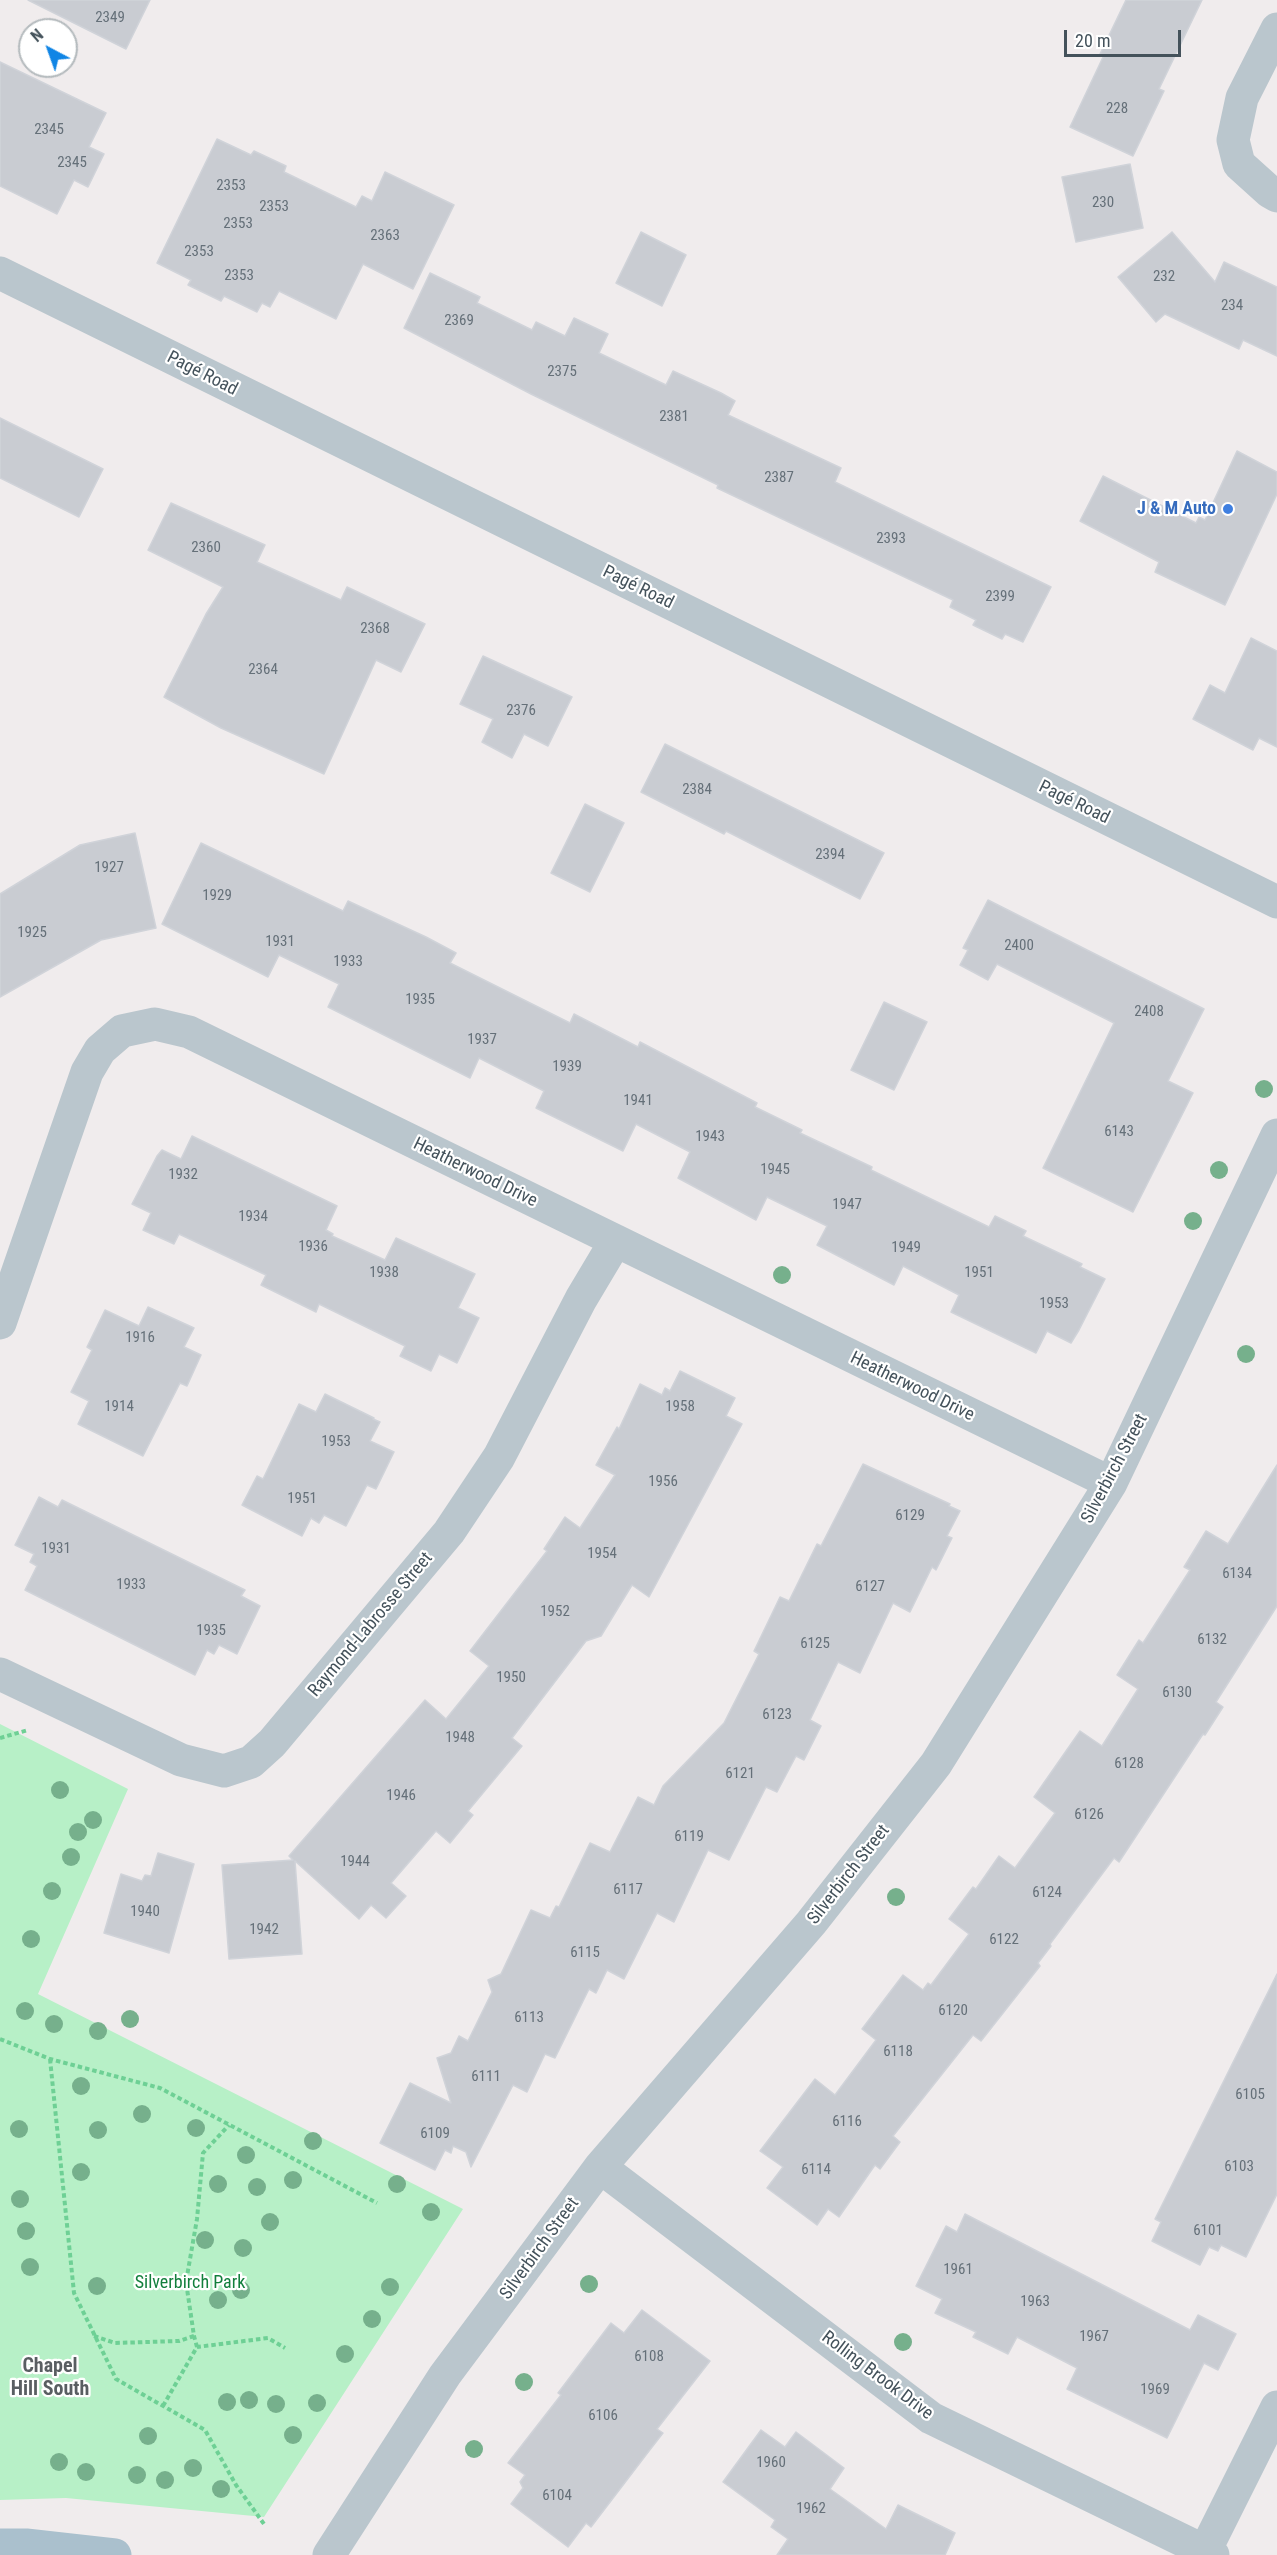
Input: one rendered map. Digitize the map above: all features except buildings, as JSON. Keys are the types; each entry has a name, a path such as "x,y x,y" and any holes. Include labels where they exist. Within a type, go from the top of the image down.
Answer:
{"main road":[{"path":"0,2545 26,2545 115,2555"}],"street":[{"path":"1277,29 1242,98 1233,140 1239,164 1277,196"},
{"name":"Pagé Road","path":"0,273 1277,902"},
{"name":"Heatherwood Drive","path":"0,1323 87,1072 100,1050 122,1030 155,1024 189,1032 1111,1483"},
{"name":"Silverbirch Street","path":"329,2555 445,2375 600,2167 811,1923 936,1764 1111,1483 1277,1135"},
{"name":"Raymond-Labrosse Street","path":"0,1674 181,1760 224,1771 251,1762 272,1743 449,1532 499,1457 581,1299 615,1242"},
{"name":"Rolling Brook Drive","path":"600,2167 931,2418 1209,2553"},
{"path":"1209,2553 1277,2406"}],"path":[{"path":"0,2038 50,2059 159,2088 377,2203"},
{"path":"50,2059 74,2293 94,2337 116,2379 206,2430 236,2486 264,2524"},
{"path":"163,2406 197,2346 186,2282 197,2219 203,2153 229,2125"},
{"path":"94,2337 115,2343 179,2341 194,2336"},
{"path":"197,2346 268,2338 285,2348"}],"green space":[{"name":"Silverbirch Park","path":"0,1724 128,1789 38,1994 463,2209 264,2517 66,2498 0,2500"}],"place":[{"name":"J & M Auto","path":"1228,509"}],"district":[{"name":"Chapel Hill South","path":"50,2378"}]}
